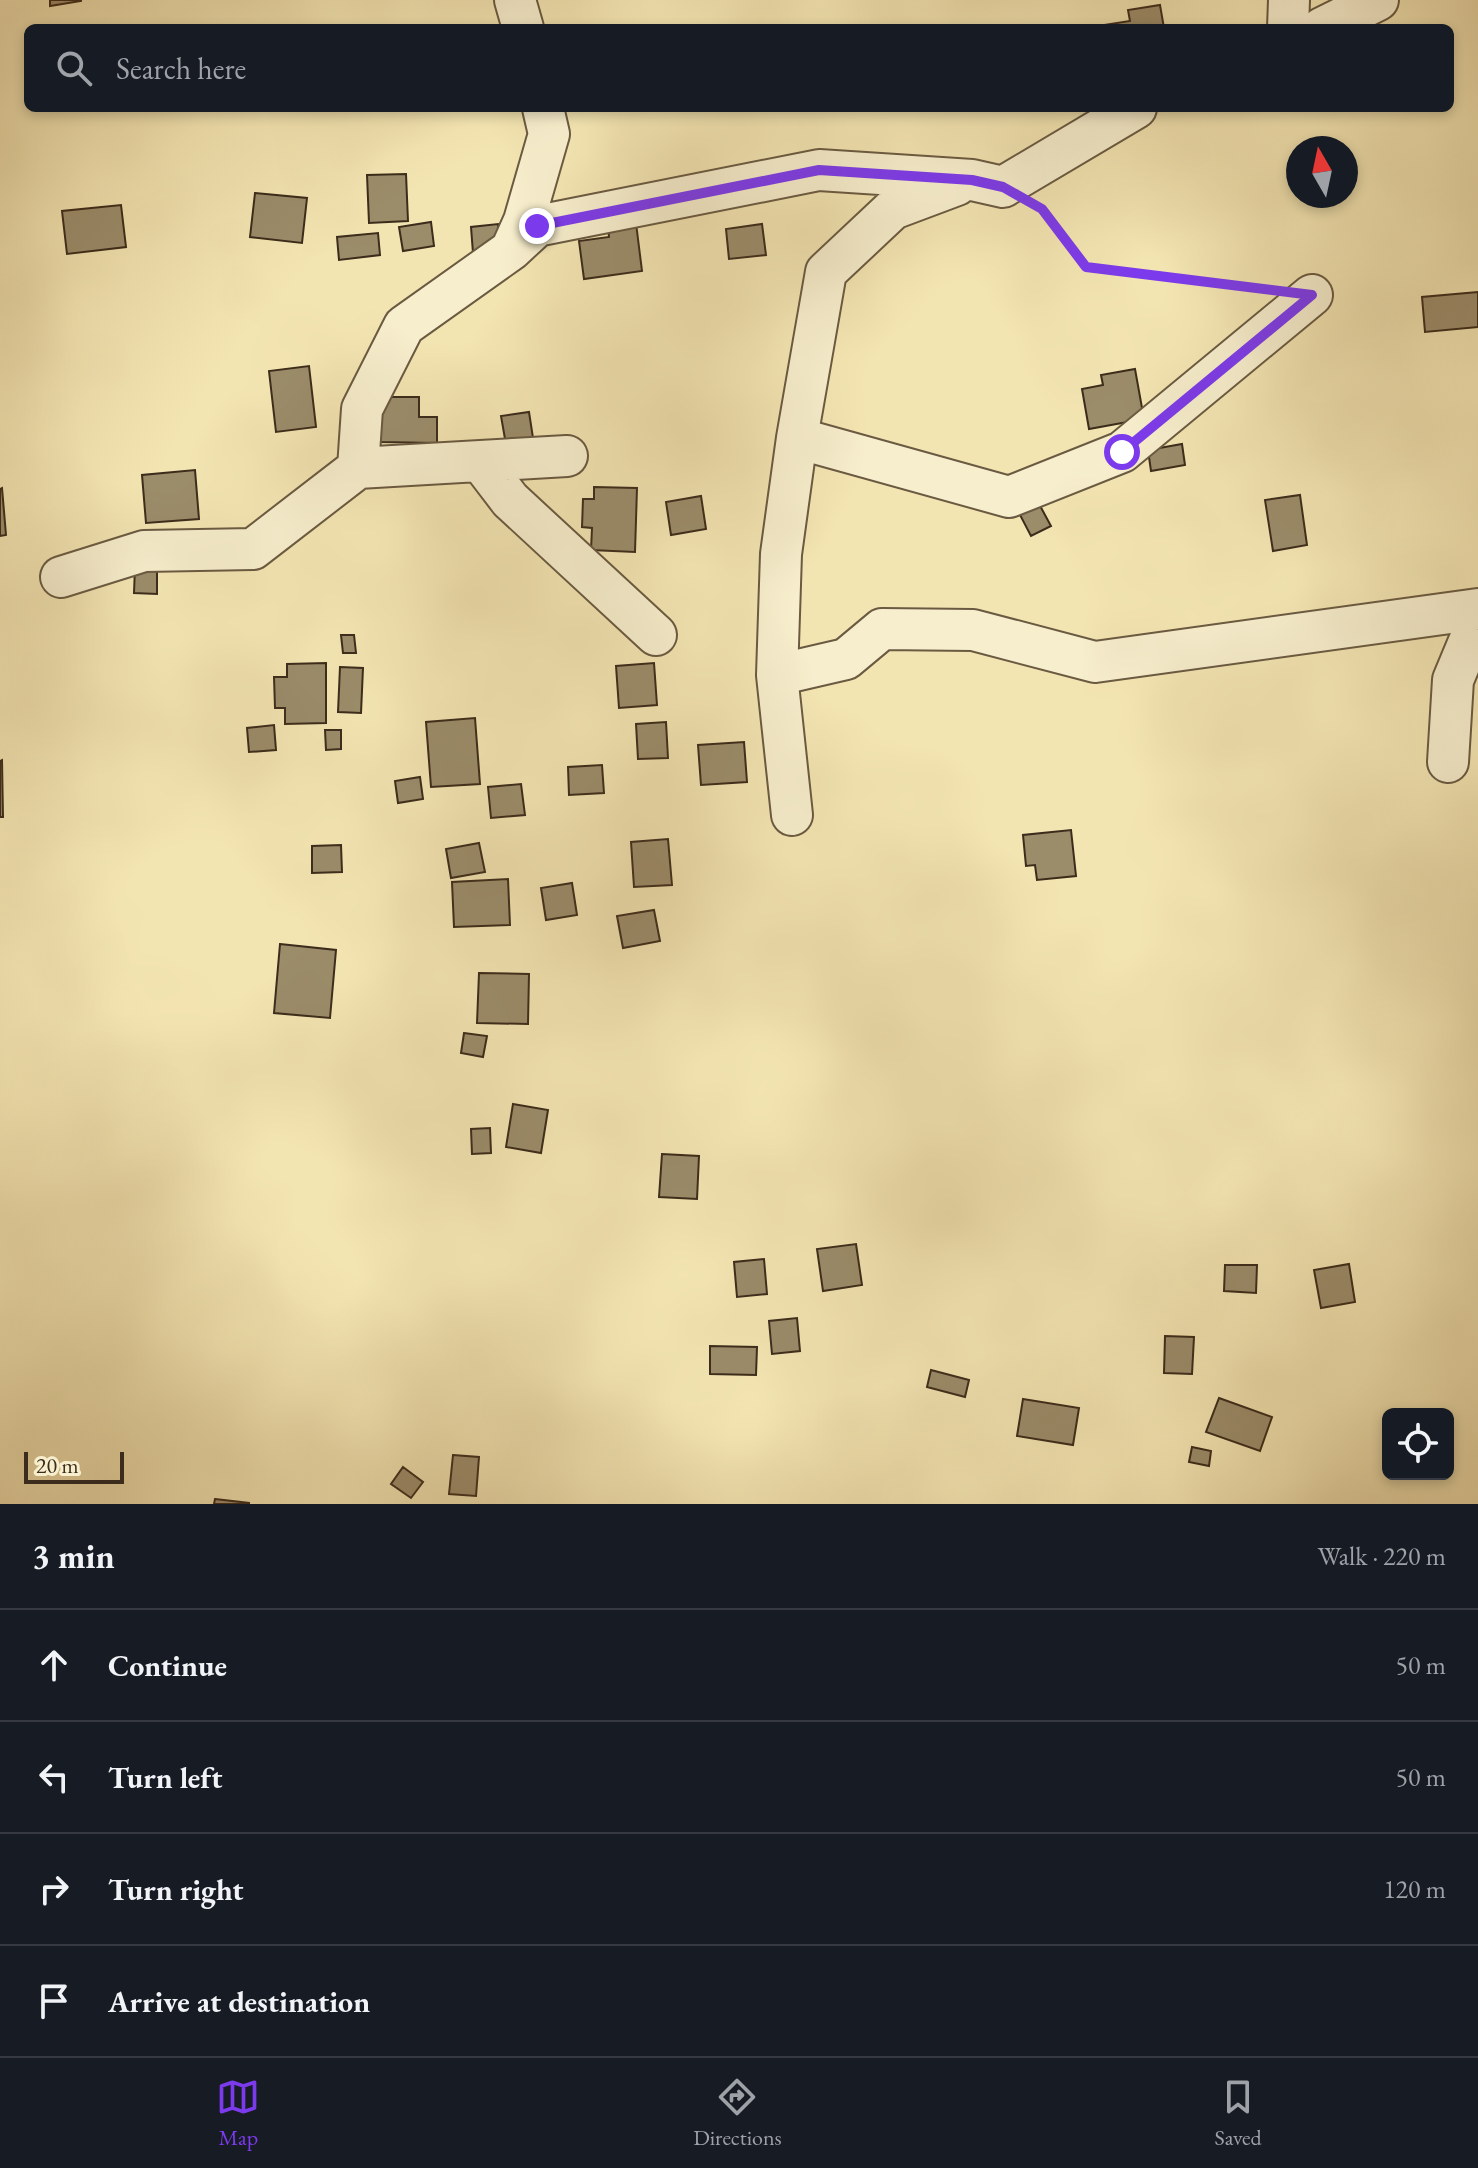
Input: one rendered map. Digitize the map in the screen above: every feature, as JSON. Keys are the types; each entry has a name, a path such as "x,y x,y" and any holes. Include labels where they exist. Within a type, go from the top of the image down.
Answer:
{"street":[{"path":"515,0 522,24"},
{"path":"1288,24 1289,0"},
{"path":"1330,24 1378,0"},
{"path":"511,250 524,221 549,134 544,112"},
{"path":"792,815 777,675 781,554 797,438 826,272 893,209 987,183 1128,112"},
{"path":"358,468 362,409 404,326 511,250 537,226 819,170 987,183"},
{"path":"797,438 1009,497 1122,452 1312,295"},
{"path":"61,577 144,551 253,549 358,468 567,456"},
{"path":"481,462 510,500 656,635"},
{"path":"777,675 846,659 882,629 973,630 1095,662 1478,609"},
{"path":"1448,762 1453,680 1478,620"}],"path":[{"path":"987,183 1042,209 1086,267 1312,295"}],"building":[{"path":"50,0 81,0 81,1 50,6"},
{"path":"1160,5 1163,24 1111,24 1130,21 1128,10"},
{"path":"406,174 408,221 369,223 367,175"},
{"path":"255,193 307,198 302,243 250,237"},
{"path":"121,205 126,247 67,254 62,211"},
{"path":"431,222 434,246 403,251 399,227"},
{"path":"636,223 642,271 584,279 579,241 609,237 608,227"},
{"path":"498,224 501,251 473,253 471,227"},
{"path":"762,224 766,255 729,259 726,229"},
{"path":"378,233 380,255 339,260 337,237"},
{"path":"1478,292 1478,327 1425,332 1422,297"},
{"path":"309,366 316,427 276,432 269,371"},
{"path":"1135,369 1144,419 1089,429 1082,389 1103,385 1101,375"},
{"path":"379,397 419,397 419,417 437,417 437,443 379,442"},
{"path":"529,412 535,451 508,456 501,416"},
{"path":"1182,444 1185,465 1151,471 1148,450"},
{"path":"195,470 199,519 146,523 142,475"},
{"path":"594,487 637,488 635,552 591,550 592,528 582,527 583,499 594,499"},
{"path":"0,489 6,535 0,536"},
{"path":"1300,495 1307,545 1273,551 1265,500"},
{"path":"701,496 706,529 671,535 666,502"},
{"path":"1038,502 1051,526 1031,536 1019,513"},
{"path":"135,567 157,567 157,594 134,593"},
{"path":"341,635 354,635 356,653 343,653"},
{"path":"326,663 326,723 285,724 285,708 275,708 274,677 287,677 287,664"},
{"path":"654,663 657,705 619,708 616,666"},
{"path":"340,667 363,668 361,713 338,712"},
{"path":"475,718 480,784 431,787 426,722"},
{"path":"666,722 668,758 638,759 636,724"},
{"path":"274,725 276,750 249,752 247,728"},
{"path":"325,730 341,730 341,749 326,750"},
{"path":"744,742 747,782 701,785 698,745"},
{"path":"0,761 3,817 0,817"},
{"path":"602,765 604,793 569,795 568,767"},
{"path":"420,777 423,799 398,803 395,781"},
{"path":"521,784 525,815 491,818 488,787"},
{"path":"1071,830 1076,876 1037,880 1035,865 1026,866 1023,835"},
{"path":"668,839 672,885 634,887 631,842"},
{"path":"479,843 485,872 451,878 446,849"},
{"path":"341,845 342,872 312,873 312,846"},
{"path":"508,879 510,925 454,927 452,882"},
{"path":"572,883 577,915 546,920 541,888"},
{"path":"654,910 660,941 623,948 617,916"},
{"path":"280,944 336,950 330,1018 274,1013"},
{"path":"479,973 529,974 528,1024 477,1023"},
{"path":"464,1033 487,1036 483,1057 461,1053"},
{"path":"513,1104 548,1110 541,1153 506,1147"},
{"path":"490,1128 491,1153 472,1154 471,1129"},
{"path":"662,1154 699,1156 697,1199 659,1197"},
{"path":"856,1244 862,1285 823,1291 817,1249"},
{"path":"764,1259 767,1294 737,1297 734,1262"},
{"path":"1349,1264 1355,1302 1321,1308 1314,1270"},
{"path":"1225,1265 1257,1265 1256,1293 1224,1291"},
{"path":"797,1318 800,1351 772,1354 769,1321"},
{"path":"1165,1336 1194,1337 1192,1374 1164,1373"},
{"path":"710,1346 757,1347 756,1375 710,1374"},
{"path":"931,1370 969,1380 965,1397 927,1387"},
{"path":"1219,1398 1272,1417 1260,1451 1206,1432"},
{"path":"1023,1399 1079,1408 1073,1445 1017,1436"},
{"path":"1192,1447 1211,1451 1209,1466 1189,1462"},
{"path":"453,1455 479,1457 476,1496 449,1494"},
{"path":"403,1467 423,1482 411,1498 391,1484"},
{"path":"215,1499 249,1503 249,1504 214,1504"}],"route":[{"path":"537,226 819,170 972,180 1003,187 1042,209 1086,267 1312,295 1122,452"}]}
